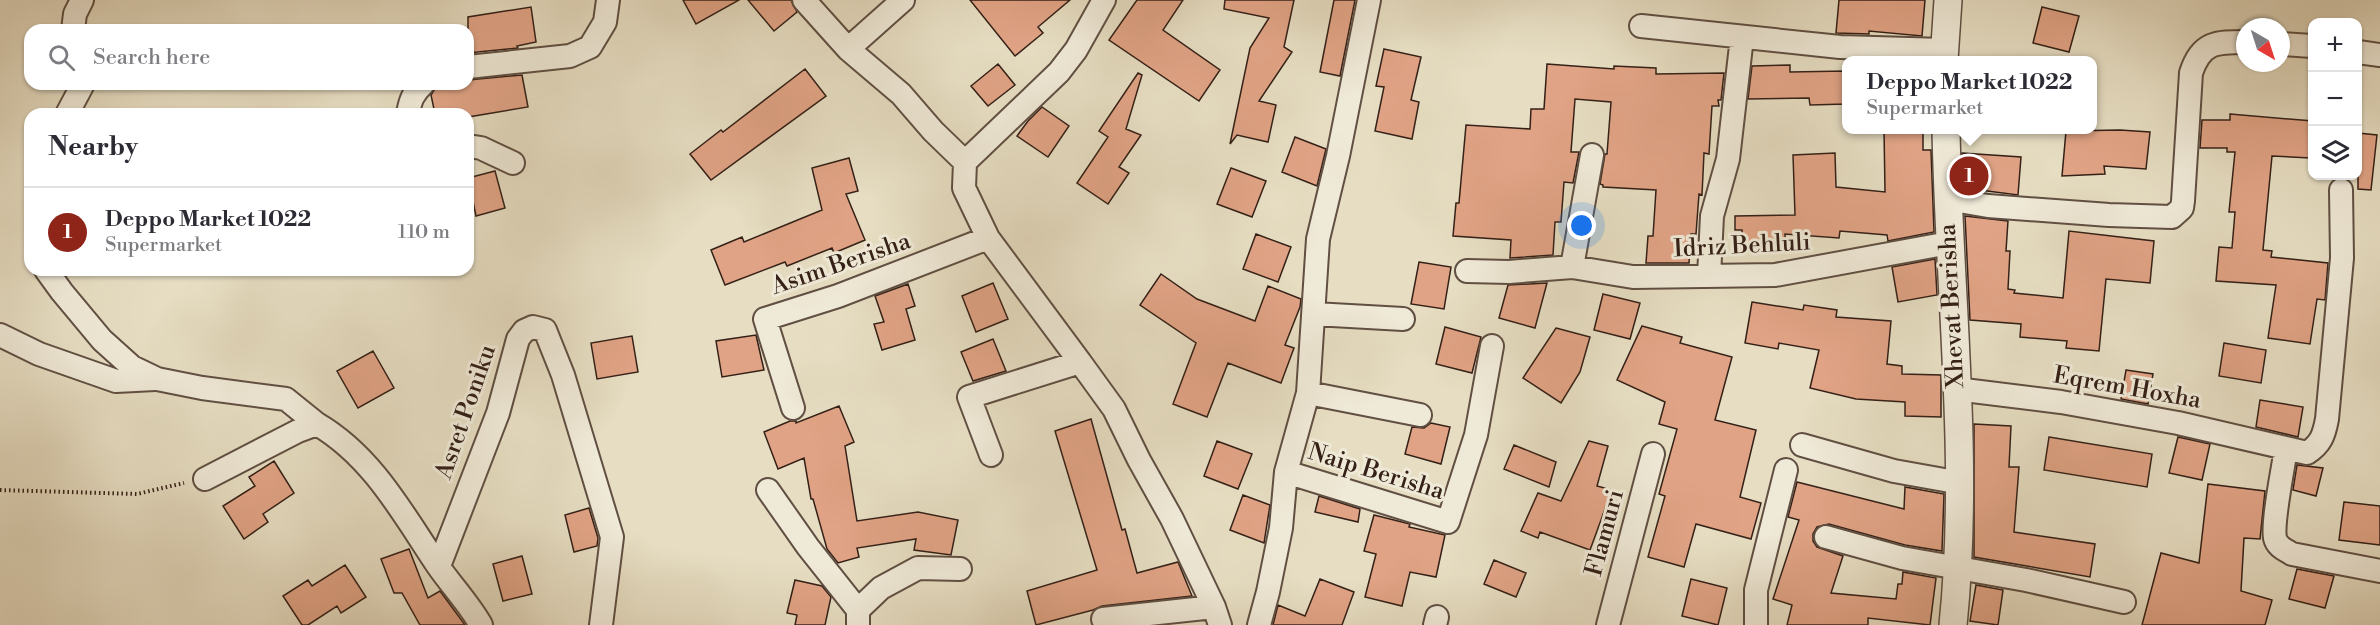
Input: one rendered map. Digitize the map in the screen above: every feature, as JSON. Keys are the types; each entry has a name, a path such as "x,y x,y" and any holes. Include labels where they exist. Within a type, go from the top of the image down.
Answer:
{"street":[{"path":"74,24 75,14 82,0"},
{"path":"474,67 570,56 590,47 605,22 608,0"},
{"path":"804,0 848,49 901,94 933,131 965,162"},
{"path":"848,49 903,0"},
{"path":"1103,619 1217,616 1173,519 1138,460 1114,409 988,238 964,188 965,162 1059,72 1076,50 1104,0"},
{"name":"Naip Berisha","path":"1259,625 1281,528 1286,472 1308,393 1318,239 1341,144 1368,0"},
{"path":"1641,26 1742,38 1944,55 1948,0"},
{"path":"1709,276 1712,216 1728,159 1742,38"},
{"path":"1947,200 2054,211 2172,217 2182,208 2194,64 2206,48 2214,43 2236,42"},
{"path":"2290,45 2308,46"},
{"path":"2362,53 2380,55"},
{"path":"70,108 80,90"},
{"path":"409,108 417,90"},
{"name":"Xhevat Berisha","path":"1946,134 1947,200 1961,483 1959,569 1953,625"},
{"path":"474,147 513,163"},
{"path":"1572,267 1592,155"},
{"name":"Eqrem Hoxha","path":"1956,389 2061,402 2178,423 2307,453 2323,439 2327,419 2342,258 2341,190"},
{"name":"Asim Berisha","path":"793,408 765,319 838,296 988,238"},
{"name":"Idriz Behluli","path":"1467,271 1509,272 1572,267 1633,277 1774,275 1949,243"},
{"path":"50,276 102,340 132,366 157,379"},
{"path":"1314,314 1403,320"},
{"name":"Asret Poniku","path":"439,566 498,413 518,339 533,327 545,330 552,343 612,537 601,625"},
{"path":"0,335 39,354 116,381 157,379 202,388 286,399 317,424 338,437 366,465 400,507 481,625"},
{"name":"Naip Berisha","path":"1286,472 1448,522 1476,435 1492,346"},
{"path":"991,455 969,397 1080,362"},
{"path":"1308,393 1420,415"},
{"path":"205,479 298,431 317,424"},
{"path":"1802,445 1894,471 1961,483"},
{"path":"2286,449 2276,520 2275,539 2280,547 2292,554 2380,571"},
{"name":"Flamuri","path":"1608,625 1653,454"},
{"path":"1756,625 1756,590 1786,470"},
{"path":"768,490 858,617 881,588 918,568 960,569"},
{"path":"1826,537 1902,558 2026,580 2124,602"}],"path":[{"path":"0,490 137,494 205,479"}],"building":[{"path":"683,0 739,0 696,24"},
{"path":"748,0 791,0 797,12 774,31"},
{"path":"970,0 1070,0 1038,27 1043,33 1015,56"},
{"path":"1137,0 1183,0 1163,30 1220,70 1199,101 1109,40"},
{"path":"1225,0 1294,0 1284,47 1292,52 1259,101 1276,105 1268,142 1237,135 1230,144 1250,48 1269,18 1224,9"},
{"path":"1334,0 1355,0 1340,76 1320,72"},
{"path":"1839,0 1925,0 1922,36 1869,31 1869,34 1836,33"},
{"path":"531,7 536,42 517,46 518,48 474,52 474,24 468,24 468,17"},
{"path":"2042,7 2079,16 2069,52 2033,43"},
{"path":"1384,49 1421,57 1411,100 1419,102 1412,139 1375,131 1384,87 1376,86"},
{"path":"998,64 1015,85 988,106 971,86"},
{"path":"1547,64 1614,69 1614,66 1656,68 1656,74 1724,73 1721,100 1718,100 1719,106 1712,106 1709,154 1704,153 1702,195 1699,194 1696,234 1691,234 1689,263 1646,263 1648,236 1653,236 1656,190 1603,187 1600,184 1605,154 1607,154 1611,102 1575,99 1571,152 1579,152 1573,183 1564,182 1561,222 1555,222 1553,255 1510,258 1511,240 1453,236 1456,203 1459,203 1466,125 1530,129 1531,109 1544,109"},
{"path":"1790,65 1790,72 1842,71 1842,104 1810,105 1809,98 1748,99 1752,66"},
{"path":"805,69 826,96 711,180 690,154 721,130 723,132"},
{"path":"1138,73 1142,75 1126,129 1141,135 1119,167 1129,173 1108,204 1077,183 1108,137 1099,131"},
{"path":"522,75 528,107 474,116 474,108 434,108 431,95 434,90 474,90 474,79"},
{"path":"1042,107 1069,126 1048,157 1017,136"},
{"path":"2230,114 2308,121 2308,158 2272,156 2263,250 2272,251 2271,257 2328,263 2325,300 2317,299 2310,344 2268,338 2276,285 2216,281 2219,247 2232,248 2235,212 2229,212 2235,152 2227,152 2227,148 2200,148 2202,120 2230,120"},
{"path":"2097,130 2150,132 2146,169 2104,166 2105,174 2062,176 2066,134 2097,134"},
{"path":"2362,133 2377,135 2371,190 2358,189 2358,180 2362,180"},
{"path":"1884,134 1923,134 1923,150 1931,150 1934,232 1888,241 1887,235 1840,231 1839,238 1785,234 1785,249 1743,249 1742,230 1735,230 1735,216 1795,215 1793,155 1835,153 1836,187 1885,192"},
{"path":"1295,137 1326,149 1317,186 1282,172"},
{"path":"1962,153 2021,157 2018,195 1964,188"},
{"path":"849,158 858,191 846,194 865,240 834,253 832,248 787,266 785,262 725,285 711,250 742,237 744,242 822,210 812,168"},
{"path":"1231,168 1266,181 1252,217 1217,204"},
{"path":"495,171 505,208 476,216 474,176"},
{"path":"1965,216 2008,221 2006,251 2010,251 2008,289 2015,290 2014,293 2063,298 2069,231 2154,241 2150,283 2106,279 2099,351 2066,348 2067,341 2020,337 2021,324 1970,320"},
{"path":"1256,234 1291,247 1278,282 1243,269"},
{"path":"1935,259 1937,295 1898,302 1892,267"},
{"path":"1419,262 1451,267 1444,309 1411,304"},
{"path":"1161,274 1197,299 1255,321 1268,286 1301,299 1285,345 1294,348 1281,383 1228,363 1207,417 1173,404 1196,343 1140,305"},
{"path":"993,283 1008,319 976,332 962,296"},
{"path":"1547,283 1535,328 1499,318 1508,285"},
{"path":"908,284 915,306 906,309 915,340 882,350 874,324 884,322 875,296"},
{"path":"1603,294 1640,303 1630,339 1594,330"},
{"path":"1752,302 1803,310 1804,305 1837,310 1836,317 1891,321 1887,364 1902,366 1902,374 1941,375 1941,417 1905,416 1905,402 1856,399 1810,388 1819,350 1779,343 1778,349 1745,343"},
{"path":"1642,326 1682,337 1680,343 1732,357 1715,420 1756,430 1740,497 1761,503 1751,539 1696,524 1684,567 1648,557 1665,496 1659,494 1677,429 1659,424 1665,402 1617,380"},
{"path":"1445,327 1481,337 1472,373 1436,364"},
{"path":"1556,328 1590,337 1580,372 1561,403 1523,378"},
{"path":"756,335 764,370 722,377 716,341"},
{"path":"632,336 638,372 597,379 591,343"},
{"path":"993,339 1006,371 973,381 961,352"},
{"path":"2224,343 2266,350 2261,383 2219,376"},
{"path":"373,351 394,388 358,408 337,371"},
{"path":"2126,370 2153,374 2148,404 2121,399"},
{"path":"2260,400 2303,407 2298,437 2256,427"},
{"path":"839,406 854,442 845,446 857,521 918,512 958,520 951,555 914,550 916,539 857,548 859,557 838,563 827,549 813,499 811,499 804,458 778,469 764,432 790,421 796,421 796,423"},
{"path":"1091,419 1122,530 1125,529 1137,573 1178,562 1192,596 1102,606 1036,625 1027,591 1097,570 1055,431"},
{"path":"1431,423 1450,427 1441,464 1405,454 1412,427 1424,428"},
{"path":"1974,424 2011,426 2009,467 2019,467 2014,532 2095,544 2090,577 1974,557"},
{"path":"2049,437 2152,454 2147,487 2044,470"},
{"path":"2178,437 2210,444 2202,480 2169,473"},
{"path":"1217,441 1252,454 1238,489 1204,476"},
{"path":"1589,441 1608,446 1597,486 1612,490 1590,550 1540,532 1538,538 1521,531 1538,493 1561,501"},
{"path":"1514,445 1556,462 1549,487 1504,469"},
{"path":"274,461 294,493 263,514 268,522 244,539 223,506 255,486 249,477"},
{"path":"2297,465 2323,468 2316,496 2293,490"},
{"path":"1797,482 1904,509 1905,487 1944,494 1942,551 1905,545 1829,524 1817,527 1813,534 1813,541 1817,547 1843,556 1831,593 1896,599 1898,584 1902,584 1903,572 1936,578 1930,625 1868,618 1868,625 1787,625 1792,605 1773,599 1799,520 1788,517"},
{"path":"2208,484 2265,491 2260,539 2244,538 2241,591 2272,600 2265,625 2142,625 2161,553 2199,563"},
{"path":"1243,495 1270,505 1264,543 1230,530"},
{"path":"1319,496 1360,509 1358,522 1315,512"},
{"path":"2344,502 2380,506 2380,545 2339,540"},
{"path":"589,508 598,538 597,546 574,552 565,515"},
{"path":"1374,515 1410,524 1409,527 1445,535 1436,577 1410,572 1402,606 1365,597 1376,554 1364,551"},
{"path":"409,549 428,598 440,591 465,625 420,625 402,593 394,593 381,559"},
{"path":"522,556 532,594 503,601 493,564"},
{"path":"1494,560 1526,573 1516,597 1484,584"},
{"path":"345,565 366,597 341,613 337,606 308,625 302,625 283,596 308,580 312,586"},
{"path":"2297,569 2334,576 2325,608 2289,599"},
{"path":"1320,579 1354,592 1342,625 1273,625 1278,605 1305,616"},
{"path":"1691,579 1727,588 1718,625 1682,616"},
{"path":"795,580 822,586 831,597 825,625 795,625 797,615 787,613"},
{"path":"1976,585 2003,590 1998,625 1970,621"}],"place":[{"name":"Deppo Market 1022","path":"1969,176"}]}
